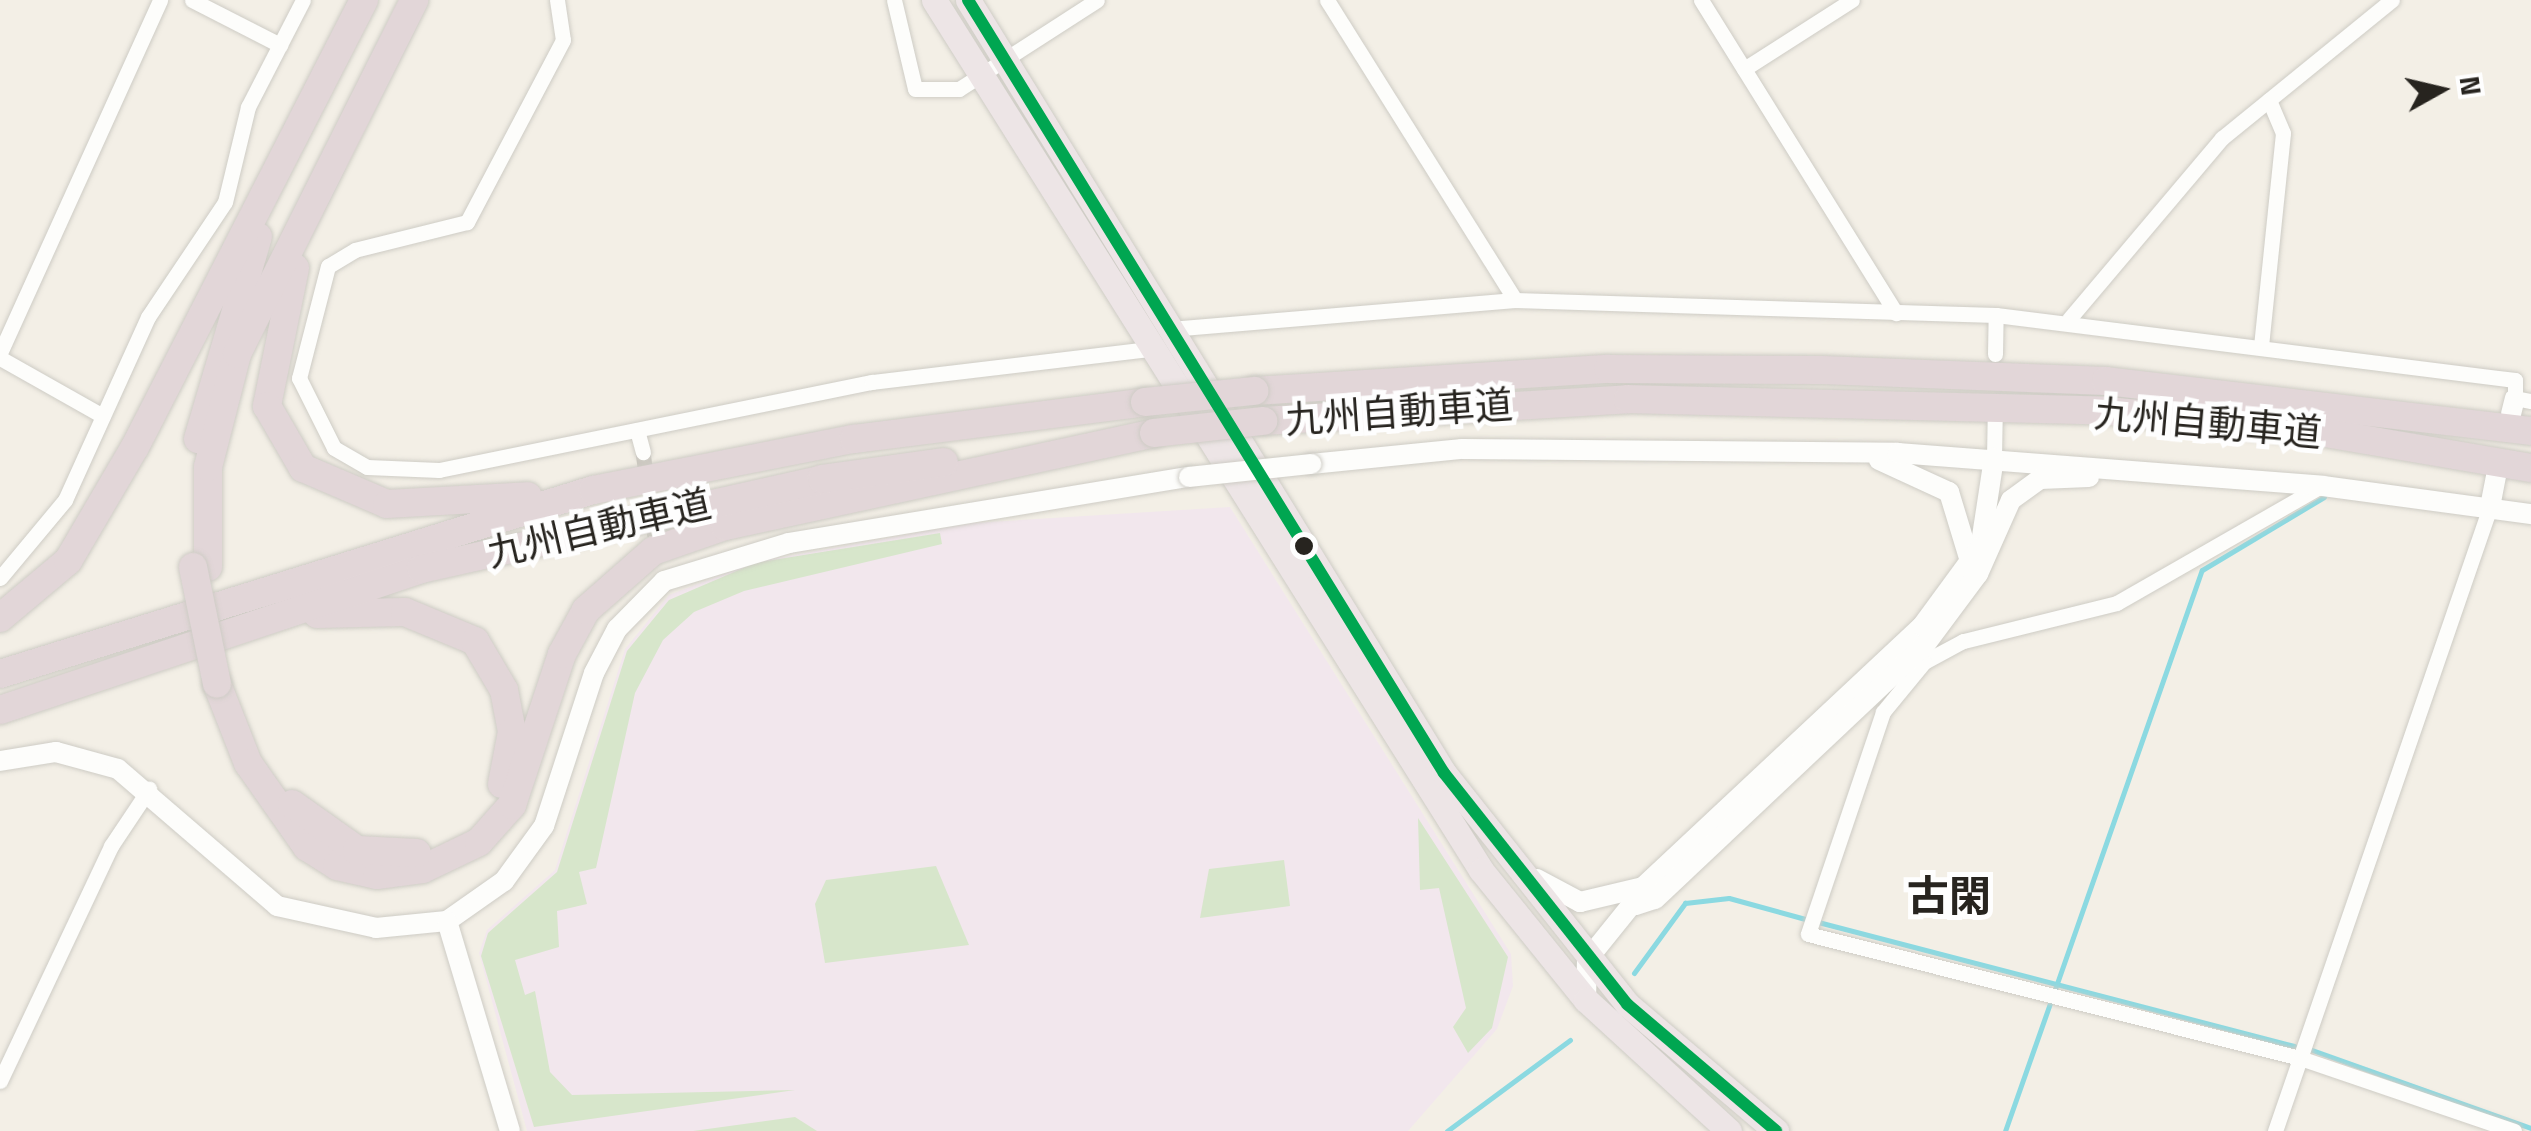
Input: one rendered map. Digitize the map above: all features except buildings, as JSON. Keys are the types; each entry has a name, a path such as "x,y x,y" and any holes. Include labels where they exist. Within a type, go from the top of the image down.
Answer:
{"highway":[{"path":"0,618 68,561 279,174 364,0"},
{"path":"200,567 208,467 237,354 414,0"},
{"path":"279,174 205,396 200,567 248,764 307,847 336,866 377,875 422,869 478,842 512,805 578,624 610,582 653,551 725,526 1154,433"},
{"path":"319,190 268,365 267,406 304,468 388,504 593,490"},
{"name":"九州自動車道","path":"0,674 271,583 593,490 854,438 1145,402 1254,391 1608,369 1822,370 2106,381 2522,411"},
{"name":"九州自動車道","path":"0,710 285,618 421,569 728,498 1154,433 1263,421 1628,399 2109,412 2320,432 2531,468"},
{"path":"226,683 270,772 329,838 401,856 452,838 484,812 502,783 512,732 504,690 475,641 405,612 285,618"}],"main road":[{"path":"934,0 1164,338 1444,772 1586,960 1683,1058 1776,1131"},
{"path":"968,0 1164,338 1526,934 1586,1000 1729,1131"}],"street":[{"path":"103,416 0,355 160,0"},
{"path":"192,0 280,45"},
{"path":"0,578 65,500 148,316 224,202 248,107 303,0"},
{"path":"557,0 562,40 467,222 355,250 328,266 302,342 302,396 334,448 403,472 872,382 1164,338 1514,300 2069,319 2515,380 2522,411"},
{"path":"894,0 914,89 959,88 1097,0"},
{"path":"1326,0 1514,300"},
{"path":"1700,0 1896,313"},
{"path":"1744,69 1852,0"},
{"path":"2069,319 2222,138 2392,0"},
{"path":"2261,346 2282,133 2269,100"},
{"path":"1996,315 1996,354"},
{"path":"1976,560 1994,458 1995,419"},
{"path":"637,430 643,452"},
{"path":"0,762 56,752 149,789 277,906 376,928 447,922 504,881 544,826 594,673 616,629 661,571 790,543 1189,477 1462,449 1994,458 2322,486 2531,514"},
{"path":"1852,453 1949,492 1976,560"},
{"path":"1444,772 1562,900 1655,898 1925,644 2011,500 2040,479 2176,472"},
{"path":"2274,1131 2490,507 2496,476"},
{"path":"2322,486 2117,604 1963,641 1924,662 1884,712 1808,934 2300,1058 2514,1131"},
{"path":"0,1082 111,846 149,789"},
{"path":"1586,1000 1586,960 1640,896"},
{"path":"447,922 510,1131"},
{"path":"1526,934 1586,960"}],"shaded area":[{"path":"1230,507 1511,954 1513,986 1497,1029 1408,1131 527,1131 479,953 487,930 555,870 625,649 669,595 755,562 972,523"}],"green space":[{"path":"940,533 942,544 744,591 694,612 663,640 635,693 596,868 579,872 587,904 557,911 559,947 515,960 525,995 535,991 550,1072 572,1095 795,1090 534,1127 481,956 488,933 557,872 627,651 669,600 755,563"},
{"path":"1418,818 1508,957 1492,1028 1468,1053 1453,1027 1466,1008 1439,888 1420,890"},
{"path":"1284,860 1290,906 1200,918 1209,869"},
{"path":"936,866 969,945 825,963 815,904 826,880"},
{"path":"795,1117 817,1131 693,1131"}],"waterway":[{"path":"2055,989 2202,570 2324,497"},
{"path":"1634,973 1685,903 1729,898 1805,919"},
{"path":"1818,922 2294,1046"},
{"path":"2005,1131 2050,1003"},
{"path":"1447,1131 1570,1040"},
{"path":"2312,1050 2531,1128"}],"tunnel":[{"path":"643,452 657,552"}],"transit line":[{"path":"968,0 1444,773 1627,1004 1776,1131"}],"district":[{"name":"古閑","path":"1949,895"}]}
